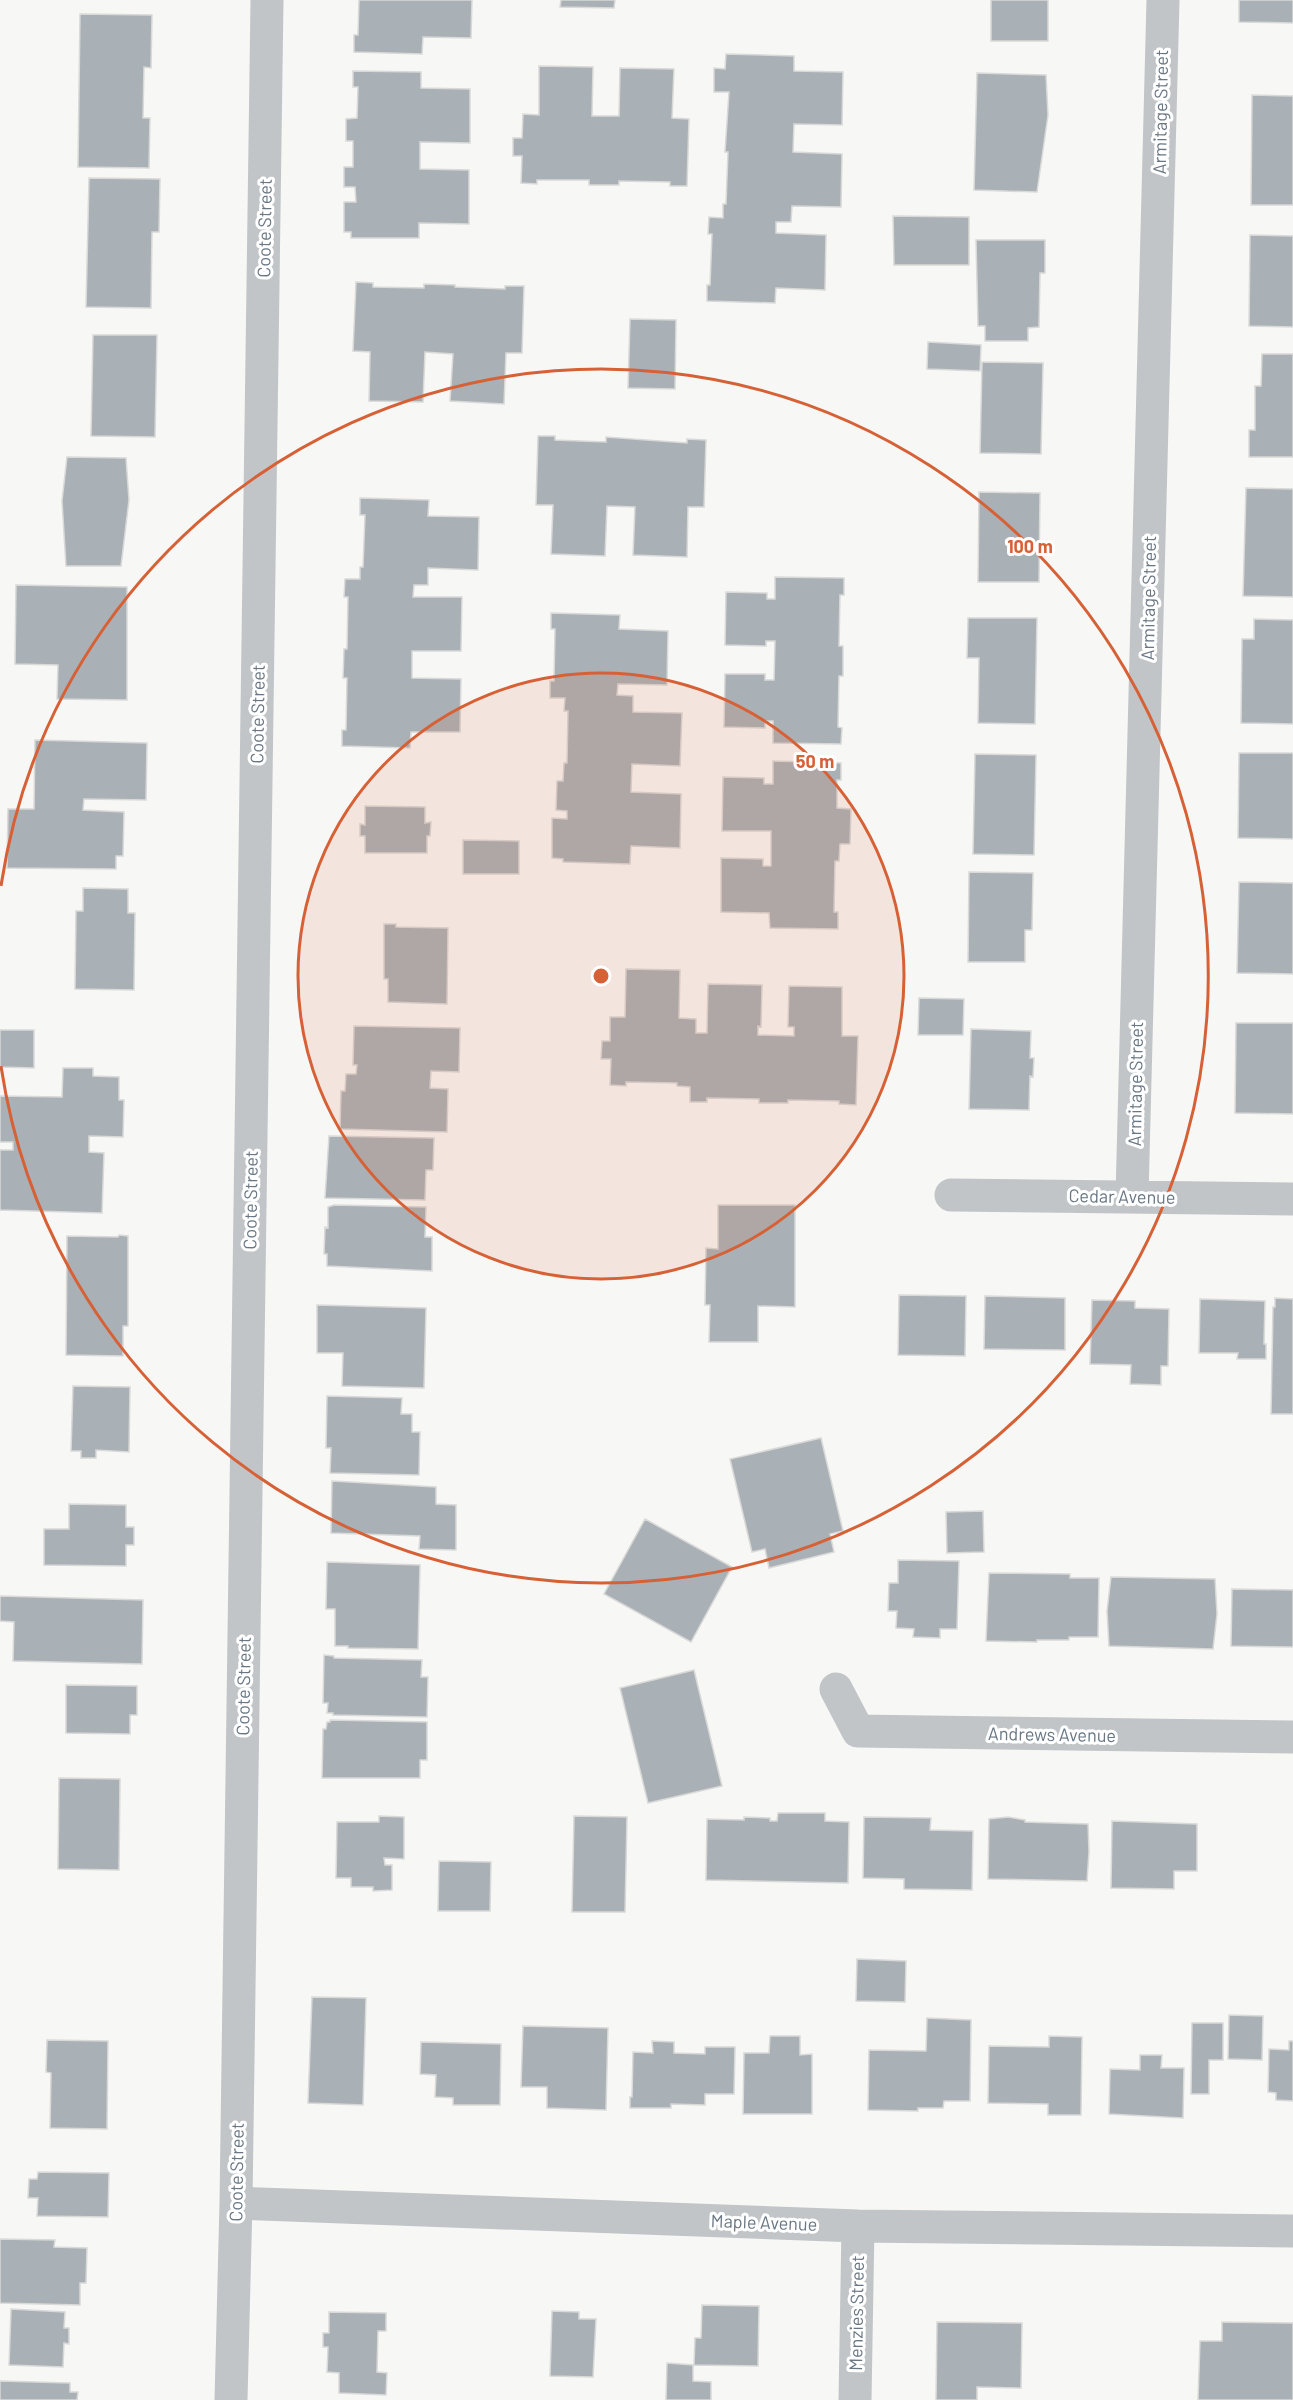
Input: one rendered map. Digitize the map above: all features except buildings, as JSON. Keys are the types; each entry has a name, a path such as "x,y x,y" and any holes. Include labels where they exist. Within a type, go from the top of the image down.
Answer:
{"street":[{"name":"Coote Street","path":"231,2400 236,2203 267,0"},
{"name":"Armitage Street","path":"1132,1196 1163,0"},
{"name":"Cedar Avenue","path":"951,1195 1293,1199"},
{"name":"Andrews Avenue","path":"836,1689 858,1731 1293,1737"},
{"name":"Maple Avenue","path":"236,2203 858,2226 1293,2230"},
{"name":"Menzies Street","path":"855,2400 858,2226"}]}
